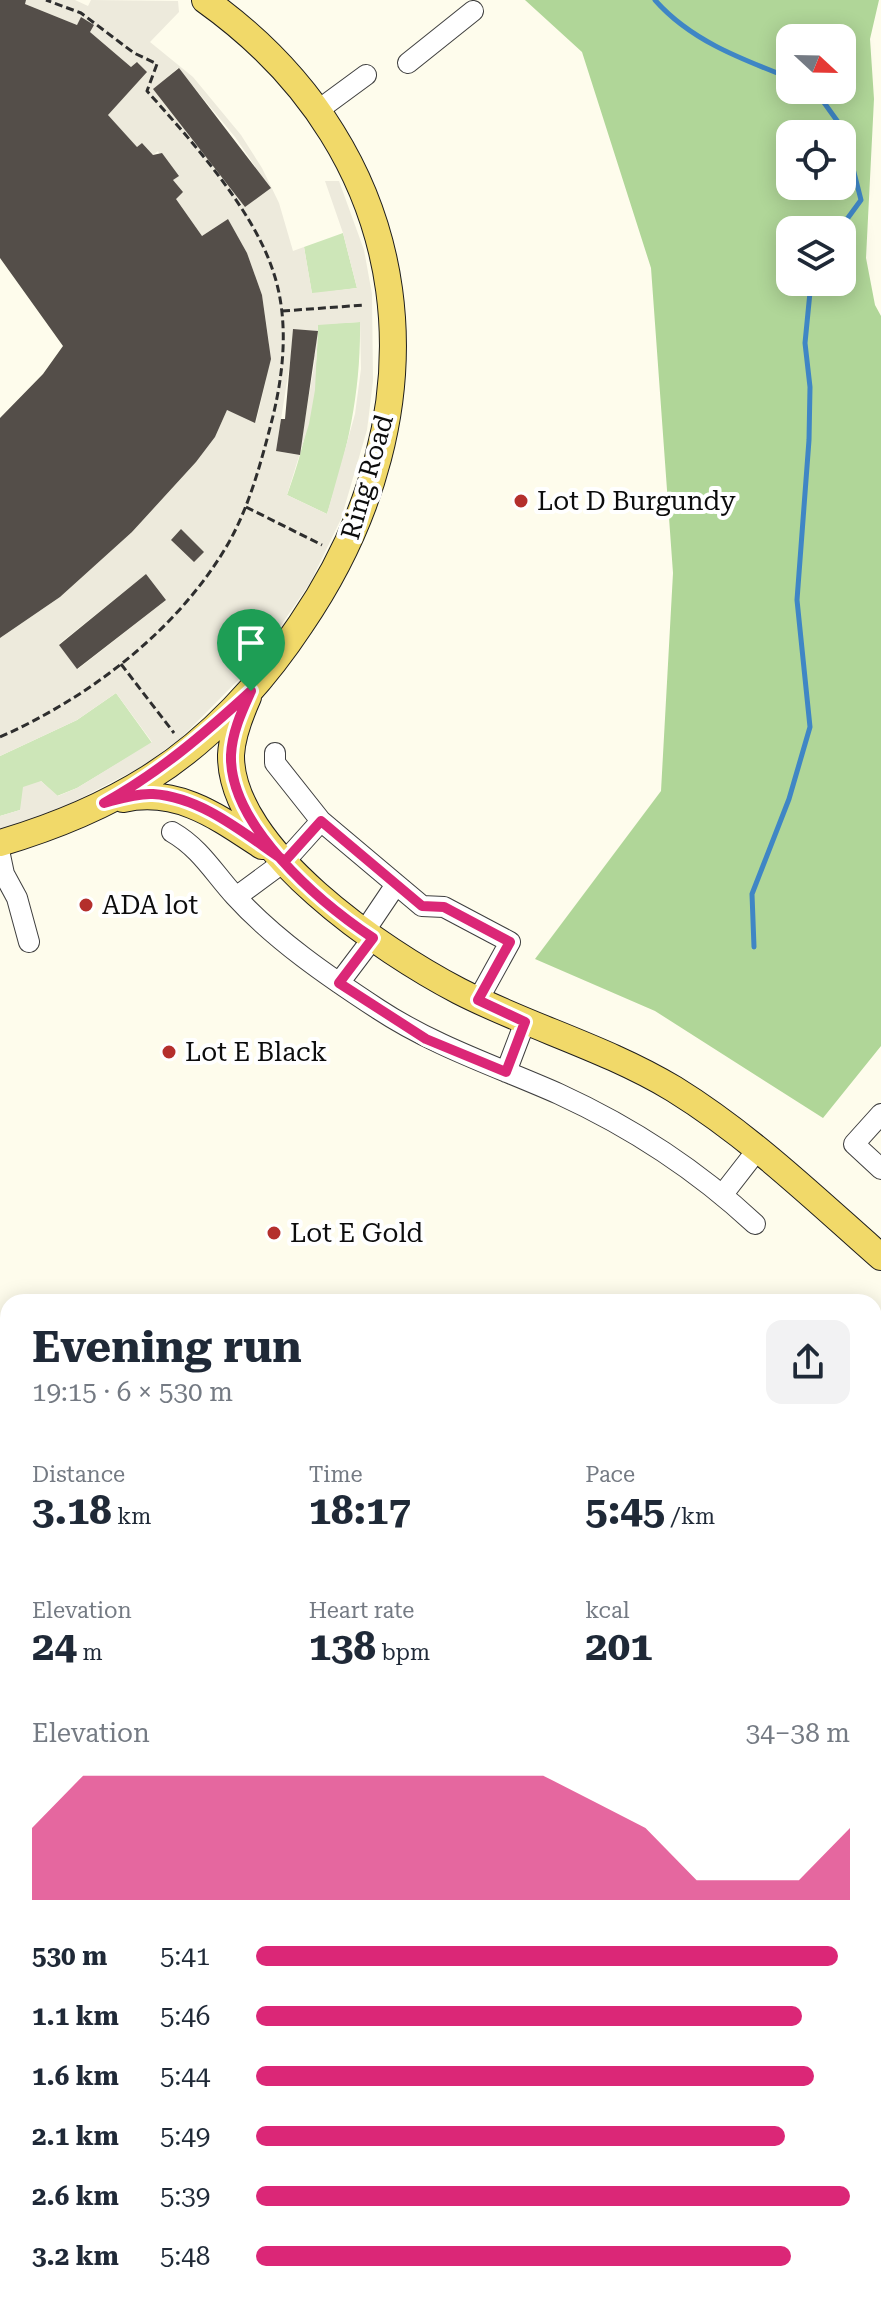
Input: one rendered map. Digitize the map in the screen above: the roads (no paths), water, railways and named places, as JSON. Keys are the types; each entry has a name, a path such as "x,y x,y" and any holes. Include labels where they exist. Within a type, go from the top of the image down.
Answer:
{"main road":[{"name":"Ring Road","path":"0,843 36,833 104,803 150,777 188,749 251,691 328,586 364,507 386,425 396,354 391,290 378,234 356,177 317,111 269,53 205,0"},
{"path":"251,691 234,733 231,756 236,784 248,818 325,901 368,935 478,1000 621,1060 672,1088 758,1149 881,1257"},
{"path":"104,803 151,794 174,797 226,822 285,861"}],"lane":[{"path":"408,63 473,11"},
{"path":"317,111 366,75"},
{"path":"275,753 275,763 321,821 395,886 422,906 444,907 510,942 478,1000"},
{"path":"236,897 285,861 321,821"},
{"path":"172,832 191,843 236,897 339,983 426,1039 571,1100 646,1140 723,1194 755,1224"},
{"path":"0,855 4,874 17,898 29,942"},
{"path":"339,983 395,886"},
{"path":"506,1072 525,1022"},
{"path":"881,1114 854,1144 881,1169"},
{"path":"723,1194 758,1149"}],"waterway":[{"path":"655,0 700,37 735,56 776,72"},
{"path":"825,104 843,129 861,200 849,216"},
{"path":"754,947 752,894 789,799 810,727 797,600 809,440 810,387 805,343 810,296"}],"place":[{"name":"Lot D Burgundy","path":"521,501"},
{"name":"ADA lot","path":"86,905"},
{"name":"Lot E Black","path":"169,1052"},
{"name":"Lot E Gold","path":"274,1233"}]}
